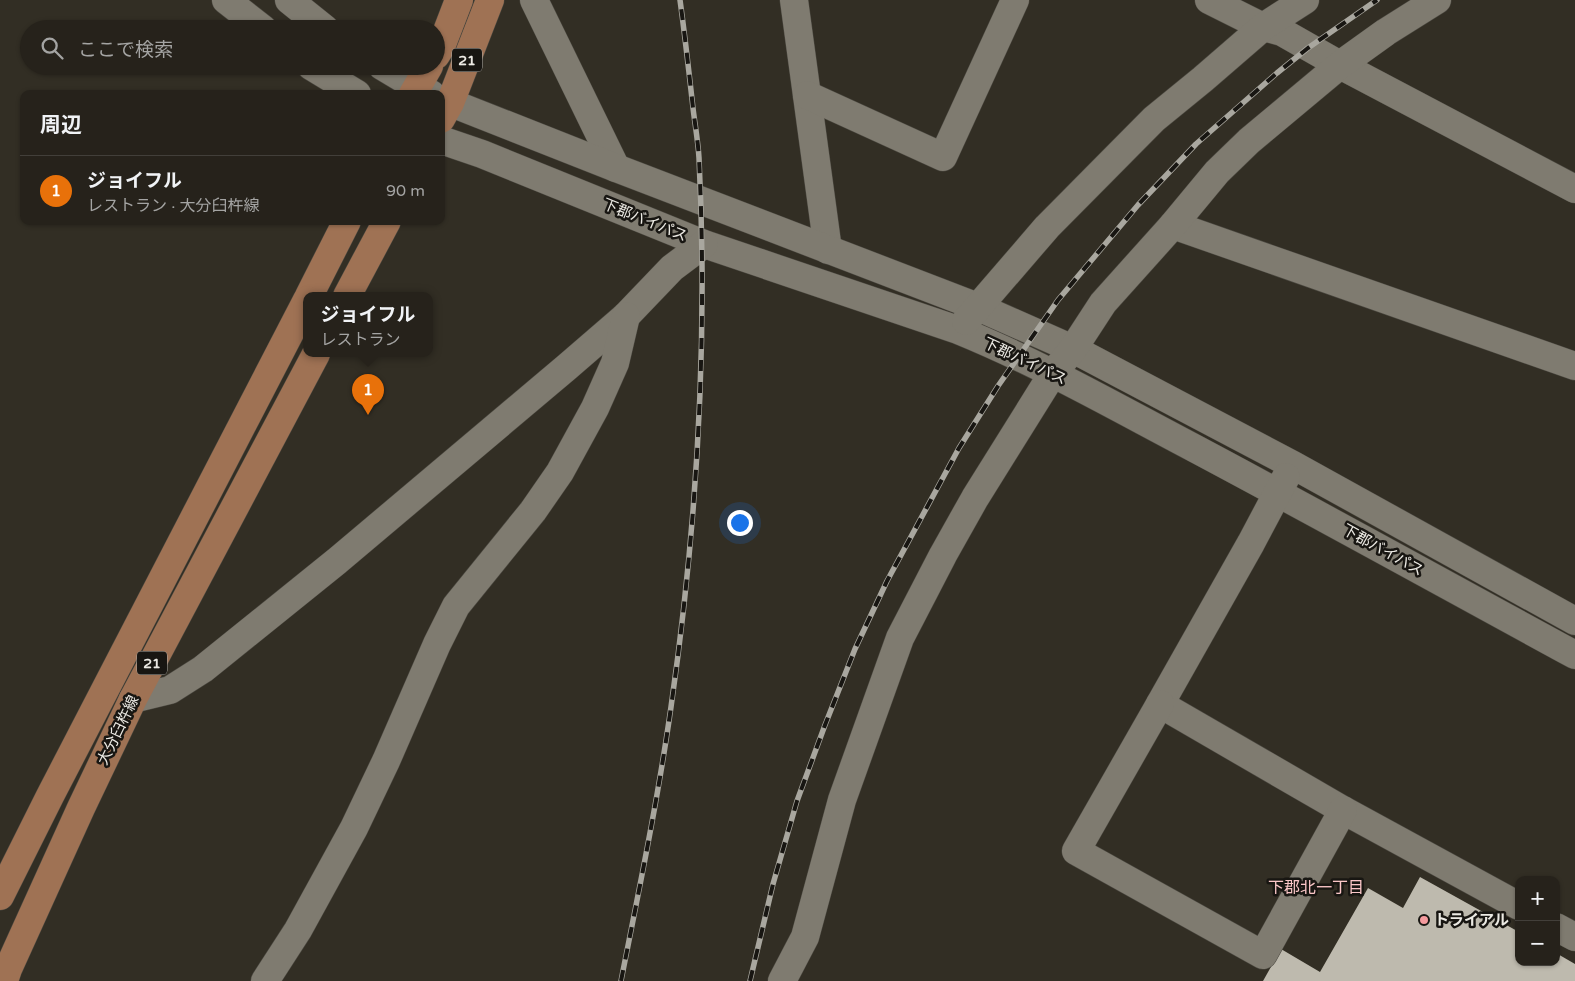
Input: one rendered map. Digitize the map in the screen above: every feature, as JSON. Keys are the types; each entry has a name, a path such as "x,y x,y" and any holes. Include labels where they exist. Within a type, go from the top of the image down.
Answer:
{"main road":[{"name":"21","path":"445,37 459,0"},
{"name":"21","path":"445,73 490,0"},
{"name":"21","path":"434,90 444,75"},
{"path":"311,292 345,225"},
{"path":"349,292 385,225"},
{"name":"大分臼杵線","path":"0,896 303,308"},
{"name":"大分臼杵線","path":"4,981 77,817 133,699 314,357"}],"street":[{"path":"226,0 252,20"},
{"path":"289,0 315,20"},
{"path":"534,0 616,168"},
{"path":"794,0 828,250"},
{"path":"807,95 943,157 1015,0"},
{"path":"1209,0 1263,27 1282,32 1340,65 1575,189"},
{"path":"958,330 1047,227 1147,126 1263,27 1305,0"},
{"path":"782,981 806,937 842,800 900,638 975,498 1053,373 1072,349 1103,303 1173,225 1217,172 1249,141 1340,65 1386,32 1437,0"},
{"path":"326,75 350,90"},
{"name":"下郡バイパス","path":"398,75 425,90"},
{"name":"下郡バイパス","path":"445,99 616,168 978,307 1072,349 1293,466 1575,621"},
{"name":"下郡バイパス","path":"445,141 482,154 704,244 958,330 986,342 1053,373 1277,492 1575,655"},
{"path":"1173,225 1575,366"},
{"path":"133,699 170,690 203,669 345,554 568,367 626,316 672,268 704,244"},
{"path":"265,981 298,930 354,828 456,606 533,511 560,472 595,408 615,363 626,316"},
{"path":"1293,466 1076,851 1263,955 1343,810"},
{"path":"1160,704 1343,810 1515,904"},
{"path":"1560,928 1575,937"}],"building":[{"name":"トライアル","path":"1420,877 1515,930 1515,966 1560,966 1560,955 1575,964 1575,981 1263,981 1281,949 1320,972 1368,888 1403,908"}],"railway":[{"path":"621,981 666,741 688,571 694,502 701,365 701,227 699,158 680,0"},
{"path":"750,981 773,884 797,801 855,649 887,581 959,448 998,386 1058,300 1138,205 1196,144 1308,48 1377,0"}],"place":[{"name":"ジョイフル","path":"368,415"},
{"name":"トライアル","path":"1424,920"}],"district":[{"name":"下郡北一丁目","path":"1316,887"}]}
